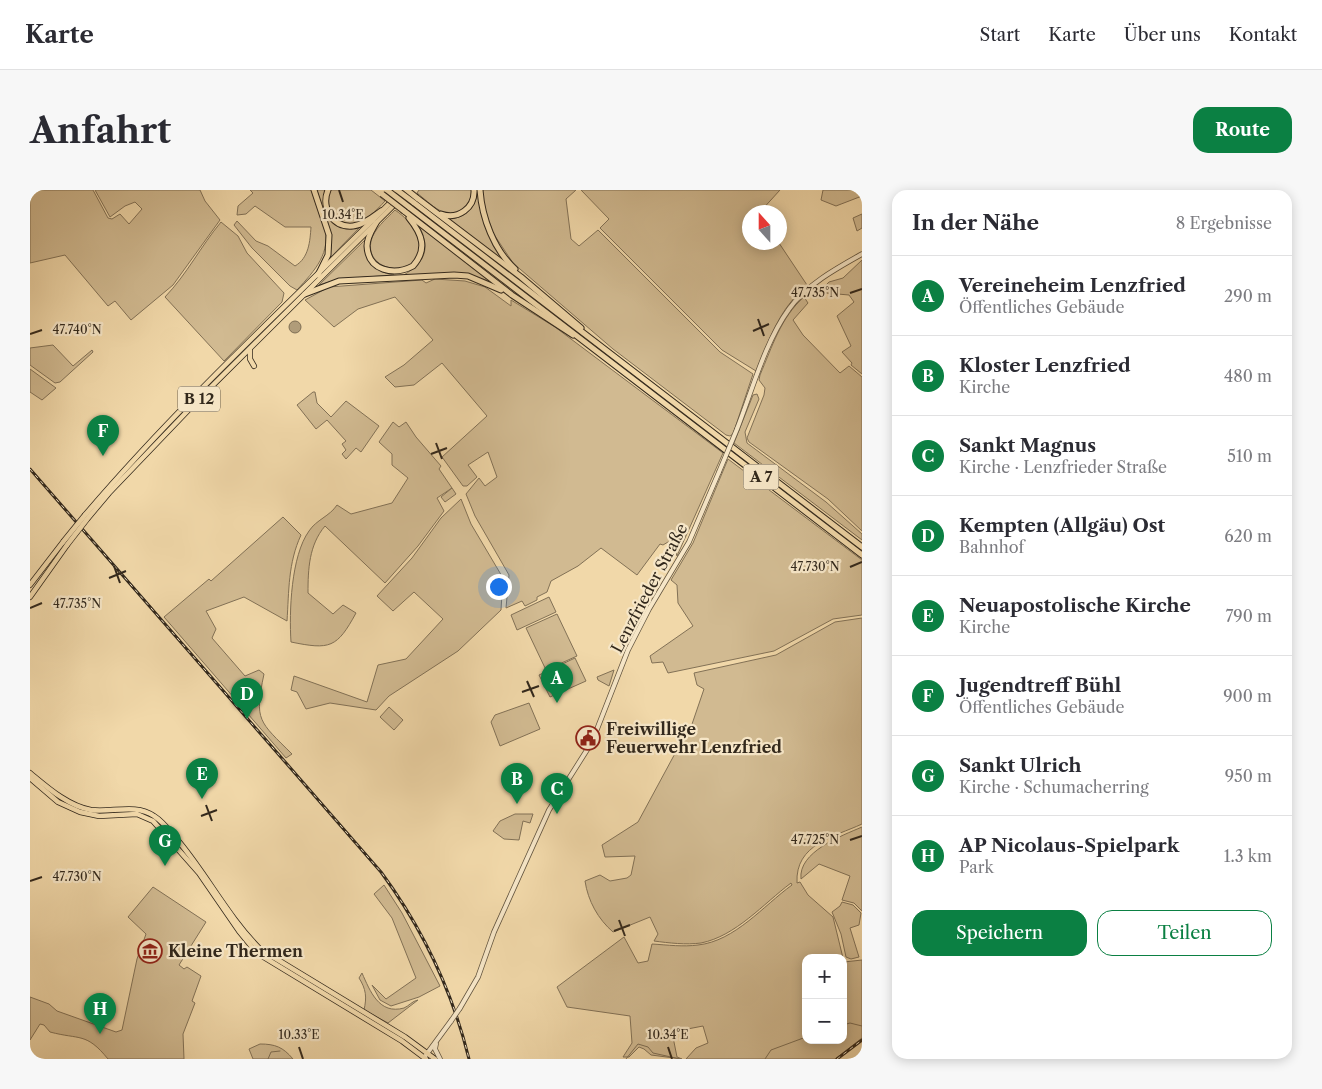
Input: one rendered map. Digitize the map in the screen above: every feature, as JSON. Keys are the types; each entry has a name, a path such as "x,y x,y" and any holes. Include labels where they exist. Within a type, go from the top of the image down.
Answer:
{"highway":[{"path":"314,190 329,235 328,255 318,275"},
{"path":"328,190 325,201 328,213 337,223 344,226 360,224 382,211"},
{"path":"377,190 384,192 404,211 512,295 558,327 579,337"},
{"name":"A 7","path":"397,190 862,547"},
{"path":"408,190 413,202 446,216 460,214 471,204 474,190"},
{"path":"480,190 482,207 491,234 500,250 522,277"},
{"name":"A 7","path":"384,192 413,202 579,337 862,555"},
{"path":"376,223 368,238 367,245 375,264 389,272 404,271 417,261 422,247 420,234 404,211"},
{"path":"435,211 522,277 578,325 587,336"},
{"path":"305,294 339,281 454,275 468,276 486,282 512,295"}],"main road":[{"name":"B 12","path":"30,585 102,498 151,445 403,190"},
{"name":"B 12","path":"156,440 250,349 408,190"},
{"path":"250,349 250,359 254,366"},
{"name":"B 12","path":"30,597 65,543"},
{"path":"30,772 48,788 81,808 105,811 138,809 157,817 202,871 251,947 262,957 373,1023 424,1059"},
{"path":"30,778 58,802 80,812 99,816 137,814 153,821 199,873 237,924"},
{"path":"240,929 265,954 428,1052 435,1059"}],"street":[{"name":"Lenzfrieder Straße","path":"424,1059 460,1008 478,977 494,932 549,810 592,742 628,650 649,609 689,542 779,326 789,308 829,273 862,254"},
{"path":"436,1041 435,1049 440,1059"}],"shaded area":[{"path":"30,190 93,190 108,218 112,219 120,214 129,224 142,209 135,202 125,206 110,217 95,190 200,190 205,201 220,220 173,285 131,320 115,301 108,306 65,255 30,263"},
{"path":"250,190 312,190 324,224 326,244 316,268 297,290 290,286 252,248 234,225 237,221 256,241 268,246 295,266 300,263 306,254 311,227 285,227 255,206 246,214 237,215 238,206 253,193"},
{"path":"317,190 326,190 324,207 327,214 337,224 353,227 361,226 328,260 331,251 330,233"},
{"path":"331,190 371,190 385,201 362,221 352,224 346,223 335,218 331,213 328,202"},
{"path":"419,190 472,190 472,195 465,208 452,214 433,206 417,193"},
{"path":"478,190 483,218 509,265 449,219 465,214 469,210 475,202"},
{"path":"482,190 576,190 566,199 571,239 579,246 598,230 720,352 753,374 733,434 730,436 726,435 613,349 513,263 493,233 484,207"},
{"path":"581,190 780,190 766,205 742,205 742,250 784,250 807,285 782,314 756,371 722,350 600,228 609,219"},
{"path":"823,190 862,190 862,196 836,206 821,200"},
{"path":"395,210 413,227 419,242 417,257 411,265 404,268 390,268 377,262 371,249 371,241 375,232"},
{"path":"862,214 862,228 857,231 853,218"},
{"path":"221,222 238,236 247,253 284,293 282,302 224,361 165,297"},
{"path":"418,224 492,282 470,275 404,275 422,259 424,253 424,240"},
{"path":"366,239 370,258 376,267 381,271 394,275 339,279 319,285"},
{"path":"862,260 862,374 851,365 852,363 842,352 851,346 837,316 854,302 849,295 826,293 822,289 829,282 843,278"},
{"path":"435,279 465,281 485,287 511,306 511,300 555,327 723,453 677,556 673,544 668,542 663,545 660,544 637,575 601,548 578,566 551,581 547,592 537,597 537,600 525,606 522,601 506,608 509,575 475,516 466,494 479,478 485,486 497,477 488,452 468,465 477,477 467,486 463,486 442,457 487,416 442,363 414,385 395,387 385,377 404,365 433,340 395,297 358,309 334,327 305,300 329,287 422,280 426,283"},
{"path":"804,297 808,303 793,320 803,335 840,373 849,366 862,377 862,531 828,499 749,442 747,438 764,395 765,388 759,380 760,375 783,323"},
{"path":"293,321 297,321 301,327 297,333 293,333 289,329 289,325"},
{"path":"53,345 73,366 92,350 93,352 60,382 55,383 30,365 30,348"},
{"path":"30,369 56,388 42,400 30,392"},
{"path":"315,392 317,403 331,417 346,401 379,426 361,452 356,448 346,459 342,454 346,450 342,444 346,441 327,420 316,429 297,405"},
{"path":"757,394 759,399 745,432 747,443 826,502 862,534 862,540 734,443 753,395"},
{"path":"393,422 399,427 406,422 416,437 441,466 439,469 452,488 437,498 444,511 418,546 385,583 325,526 316,541 310,558 308,593 333,614 343,605 356,613 343,633 331,644 315,646 291,642 292,585 298,555 309,531 337,505 351,514 392,503 408,478 392,465 392,454 379,442"},
{"path":"728,459 862,560 862,615 833,619 774,651 668,673 663,662 652,663 650,656 693,626 678,603 677,585 671,580 693,543"},
{"path":"452,488 456,494 445,502 441,497"},
{"path":"461,499 471,524 503,578 501,610 458,651 389,696 376,710 330,703 306,709 297,692 291,690 294,676 367,702 378,665 406,659 443,619 414,592 393,611 377,596 412,558 441,518"},
{"path":"283,517 301,535 291,567 287,621 244,597 206,611 216,629 212,638 245,676 259,670 264,674 260,702 262,719 272,734 292,754 286,758 164,617 209,579 211,581"},
{"path":"549,597 556,612 517,630 511,615"},
{"path":"557,614 577,656 546,670 526,628"},
{"path":"862,618 862,824 818,844 802,859 798,870 797,883 800,882 808,895 833,917 842,954 802,954 802,1044 847,1044 847,962 862,960 862,1038 835,1059 686,1059 696,1048 708,1043 703,1026 672,1032 677,1057 682,1059 651,1055 639,1047 629,1057 623,1057 632,1043 630,1016 567,1007 557,987 624,937 638,963 648,961 652,944 692,946 724,937 748,921 792,885 791,883 749,918 726,934 714,939 695,944 654,941 658,934 650,917 613,932 594,909 585,881 600,875 610,881 627,878 631,875 635,856 605,857 602,845 638,822 685,735 690,730 704,689 697,685 694,673 776,655 835,622"},
{"path":"575,658 586,681 550,697 539,675"},
{"path":"614,670 609,686 598,680 597,677"},
{"path":"529,703 540,729 500,746 491,722 495,715"},
{"path":"389,707 403,720 394,730 380,717"},
{"path":"515,814 533,814 530,823 523,821 519,840 504,839 493,831 500,821"},
{"path":"862,827 862,911 854,903 842,900 850,876 819,864 801,879 802,869 813,853 833,840"},
{"path":"384,885 402,913 440,986 419,997 391,1006 380,1000 372,985 386,999 416,978 392,918 374,894"},
{"path":"153,887 206,922 179,965 184,969 187,967 201,976 192,1001 195,1003 183,1034 184,1059 108,1059 88,1041 82,1038 50,1032 44,1025 40,1024 30,1040 30,997 49,1004 57,1011 116,1032 122,1030 137,959 146,934 128,917"},
{"path":"842,902 853,905 861,913 859,925 850,928 859,957 851,959 845,954 841,934 832,912"},
{"path":"362,973 372,994 382,1005 388,1008 404,1008 418,1000 388,1023 364,1010 365,993 359,978"},
{"path":"260,1044 278,1047 293,1059 253,1059 249,1049"}],"waterway":[{"path":"847,1024 862,1026"},
{"path":"765,1059 771,1050 802,1038"},
{"path":"626,1059 638,1044 648,1047 653,1053 680,1059"},
{"path":"268,1059 271,1052 280,1051"}],"railway":[{"path":"30,469 381,872 410,916 434,961 454,1009 469,1059"},
{"path":"837,1059 862,1040"}],"place":[{"name":"Jugendtreff Bühl","path":"103,456"},
{"name":"Vereineheim Lenzfried","path":"557,703"},
{"name":"Kempten (Allgäu) Ost","path":"247,719"},
{"name":"Freiwillige Feuerwehr Lenzfried","path":"588,738"},
{"name":"Neuapostolische Kirche","path":"202,799"},
{"name":"Kloster Lenzfried","path":"517,804"},
{"name":"Sankt Magnus","path":"557,814"},
{"name":"Sankt Ulrich","path":"165,866"},
{"name":"Kleine Thermen","path":"150,951"},
{"name":"AP Nicolaus-Spielpark","path":"100,1034"}]}
